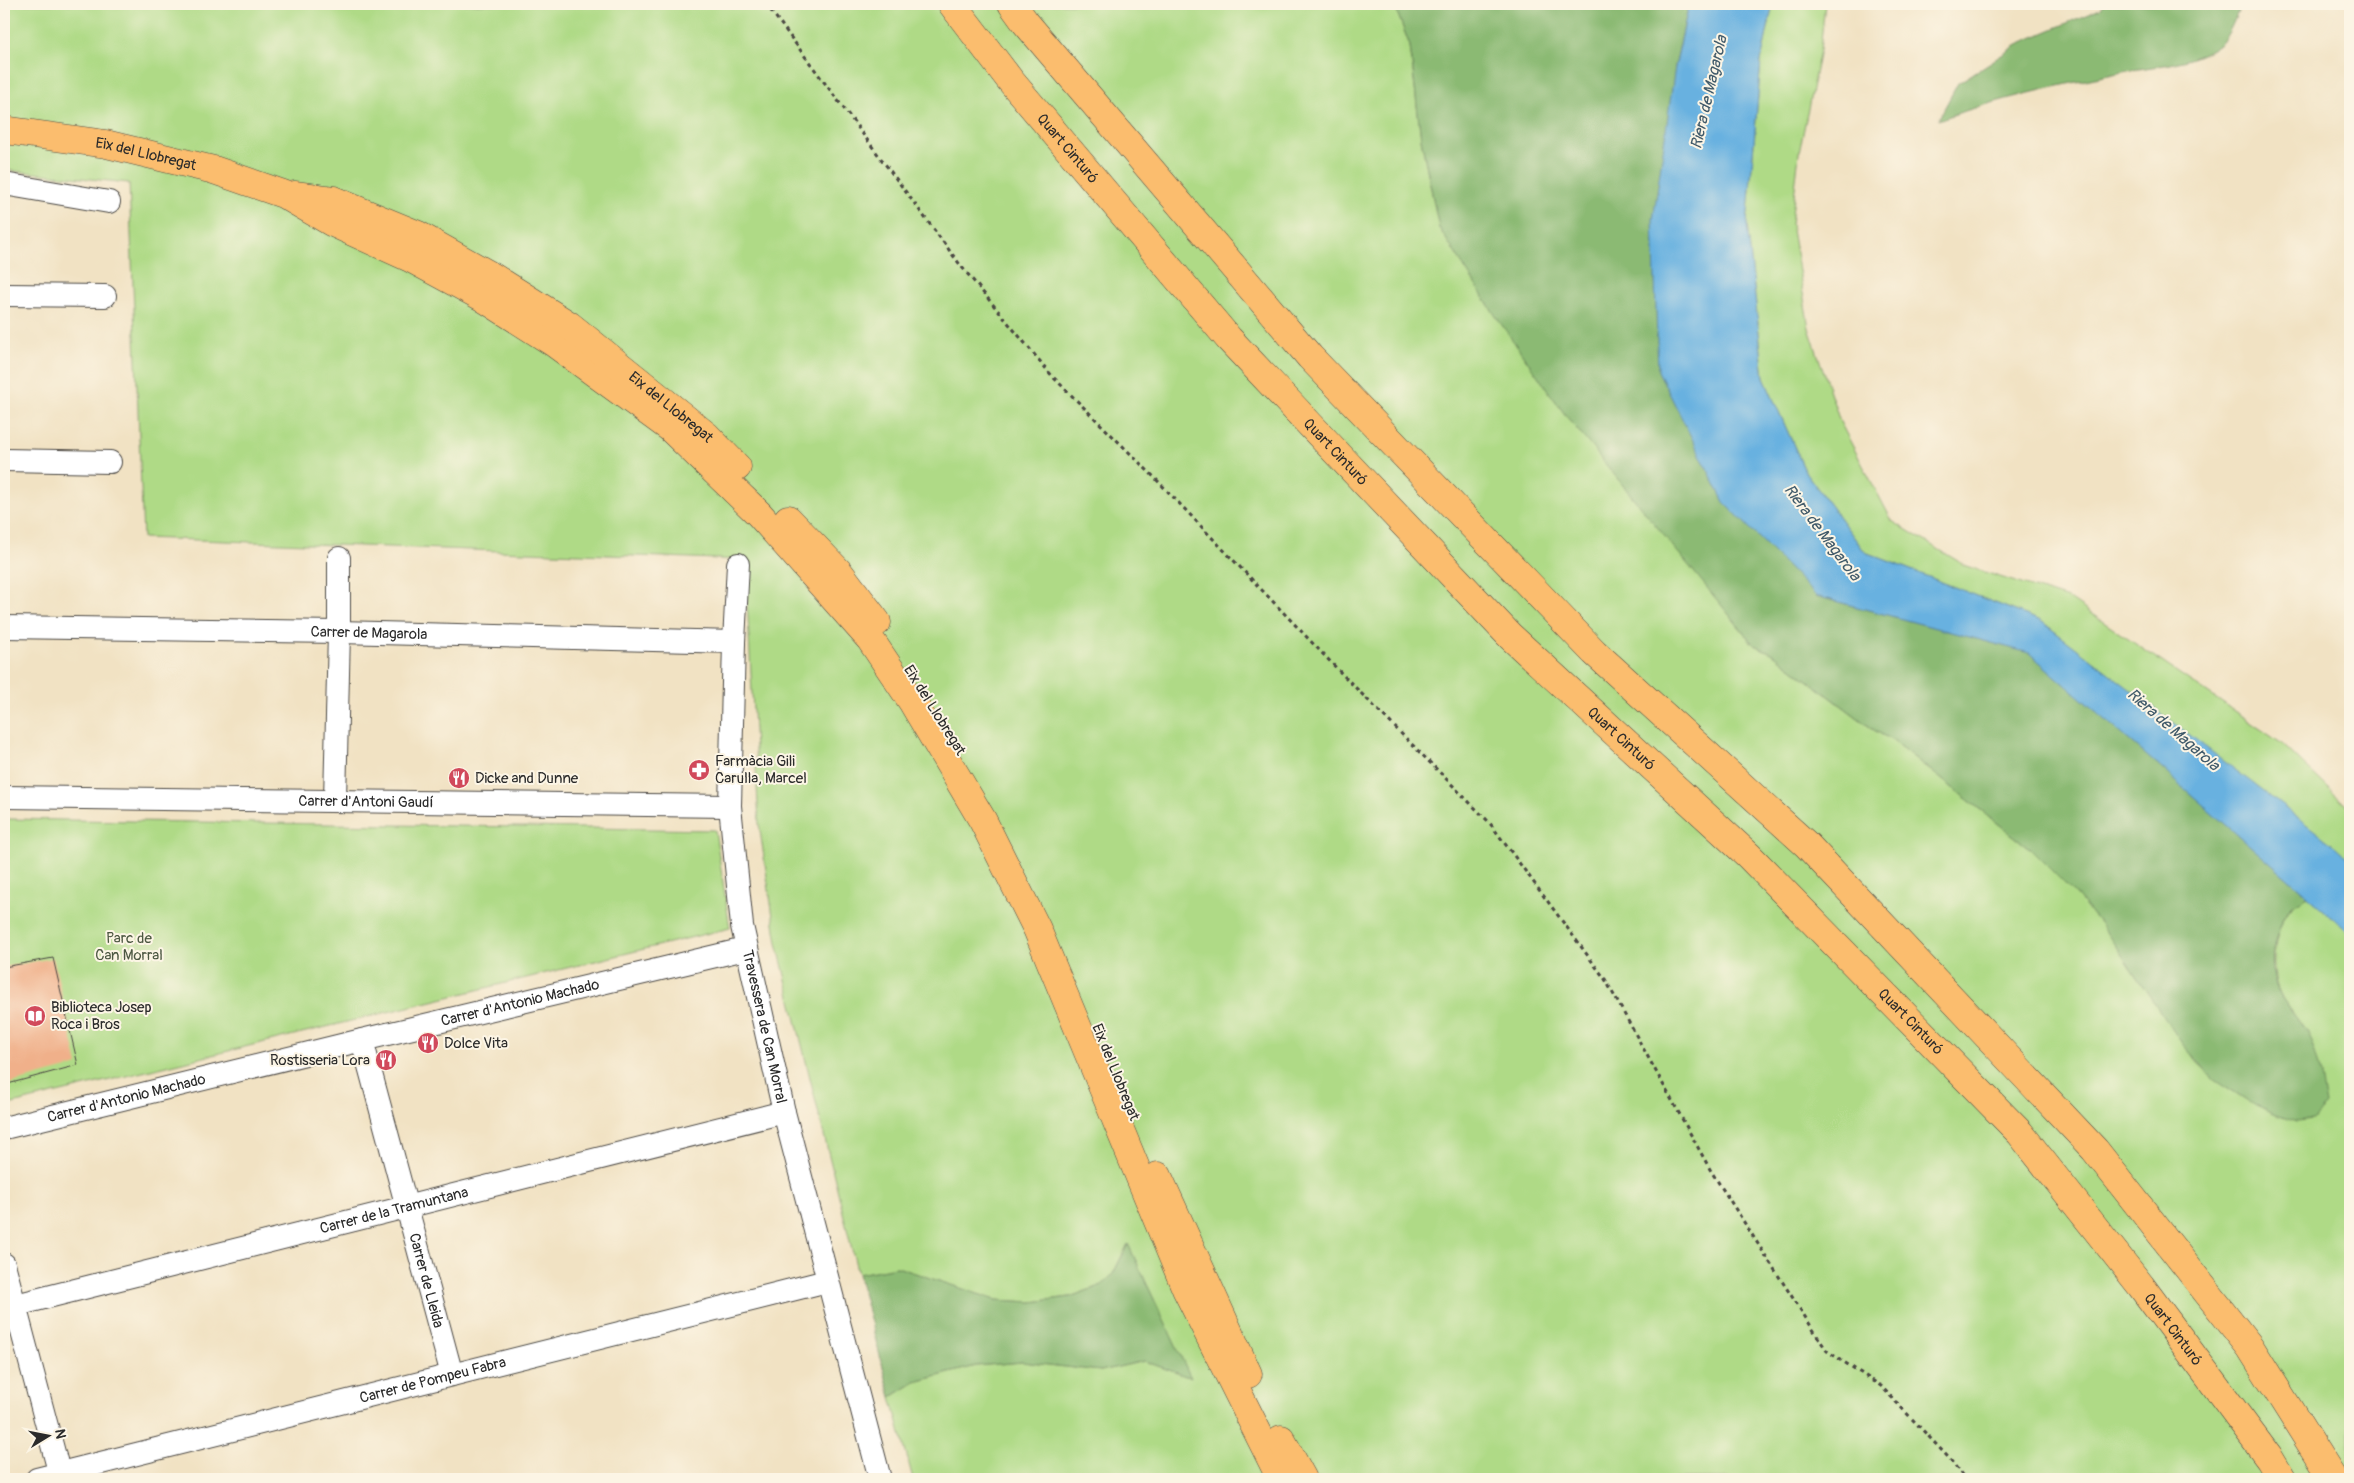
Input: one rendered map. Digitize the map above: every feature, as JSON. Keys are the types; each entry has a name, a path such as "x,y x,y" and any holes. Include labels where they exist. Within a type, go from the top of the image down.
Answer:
{"highway":[{"name":"Quart Cinturó","path":"952,4 1010,80 1229,339 1256,368 1510,636 1748,855 2020,1133 2141,1286 2270,1459 2282,1479"},
{"path":"1012,4 1025,22 1310,358 1594,652 1807,845 2096,1150 2250,1347 2333,1479"},
{"path":"4,115 58,136"},
{"name":"Eix del Llobregat","path":"4,130 106,144 214,170 283,194 331,222 410,258 518,319 670,428 759,514 870,639 947,758 982,821 1037,929 1186,1289 1281,1479"},
{"name":"Eix del Llobregat","path":"283,194 333,200 418,235 493,277 569,325 707,436 839,572 893,642 953,737 1007,832 1102,1037 1158,1175 1253,1386 1303,1479"}],"street":[{"path":"4,184 109,202"},
{"path":"4,295 105,296"},
{"path":"4,460 110,462"},
{"path":"336,800 339,558"},
{"name":"Travessera de Can Morral","path":"738,564 730,806 746,948 784,1112 880,1479"},
{"name":"Carrer de Magarola","path":"4,627 339,632 734,642"},
{"name":"Carrer d'Antoni Gaudí","path":"4,797 730,806"},
{"name":"Carrer d'Antonio Machado","path":"4,1128 746,948"},
{"name":"Carrer de Lleida","path":"362,1040 452,1375"},
{"name":"Carrer de la Tramuntana","path":"9,1306 784,1112"},
{"path":"4,1264 9,1306 60,1476"},
{"name":"Carrer de Pompeu Fabra","path":"37,1479 60,1476 827,1281"}],"path":[{"path":"766,4 961,266 1053,377 1155,478 1343,675 1490,822 1604,979 1710,1171 1827,1351 1881,1386 1948,1456 1965,1479"}],"green space":[{"path":"4,4 1394,4 1410,46 1421,139 1439,228 1526,359 1754,645 1772,653 1874,730 1893,741 2028,847 2073,892 2102,926 2196,1061 2232,1090 2274,1114 2299,1022 2282,997 2275,980 2275,946 2281,924 2286,914 2294,905 2308,896 2350,933 2350,1479 913,1479 891,1397 915,1382 976,1366 1022,1362 1101,1371 1144,1361 1190,1377 1128,1244 1113,1274 1102,1285 1070,1297 1032,1302 996,1300 897,1267 858,1274 777,943 759,824 745,560 143,538 129,183 4,170"},
{"path":"1394,4 1689,4 1675,67 1816,596 2029,652 2308,896 2291,907 2284,918 2276,938 2273,970 2278,990 2308,1035 2317,1060 2326,1105 2313,1120 2296,1122 2274,1114 2256,1106 2214,1079 2183,1045 2102,926 2073,892 2028,847 1893,741 1874,730 1772,653 1754,645 1566,416 1497,318 1439,228 1421,139 1410,46"},
{"path":"1773,4 1825,4 1820,50 1799,153 1791,224 1809,328 1840,422 1892,521 1966,566 2071,600 2281,743 2350,809 2350,860 2041,621 1865,552 1806,473 1764,378 1747,224 1761,61"},
{"path":"2104,4 2241,4 2223,40 2196,57 2171,64 2072,83 1982,106 1938,120 1958,83 2022,42 2100,9"},
{"name":"Parc de Can Morral","path":"4,819 715,830 730,928 4,1106"},
{"path":"1128,1244 1191,1378 1144,1361 1101,1371 1022,1362 976,1366 915,1382 891,1397 858,1274 897,1267 996,1300 1032,1302 1070,1297 1102,1285 1113,1274"}],"water":[{"name":"Riera de Magarola","path":"1689,4 1773,4 1761,61 1747,224 1764,378 1806,473 1865,552 2041,621 2336,847 2350,860 2350,933 2029,653 1816,596 1724,502 1658,371 1653,220 1675,67"}],"building":[{"name":"Biblioteca Josep Roca i Bros","path":"53,958 78,1065 4,1085 4,967"}],"place":[{"name":"Farmàcia Gili Carulla, Marcel","path":"699,770"},
{"name":"Dicke and Dunne","path":"459,778"},
{"name":"Biblioteca Josep Roca i Bros","path":"35,1016"},
{"name":"Dolce Vita","path":"428,1043"},
{"name":"Rostisseria Lora","path":"386,1060"}]}
